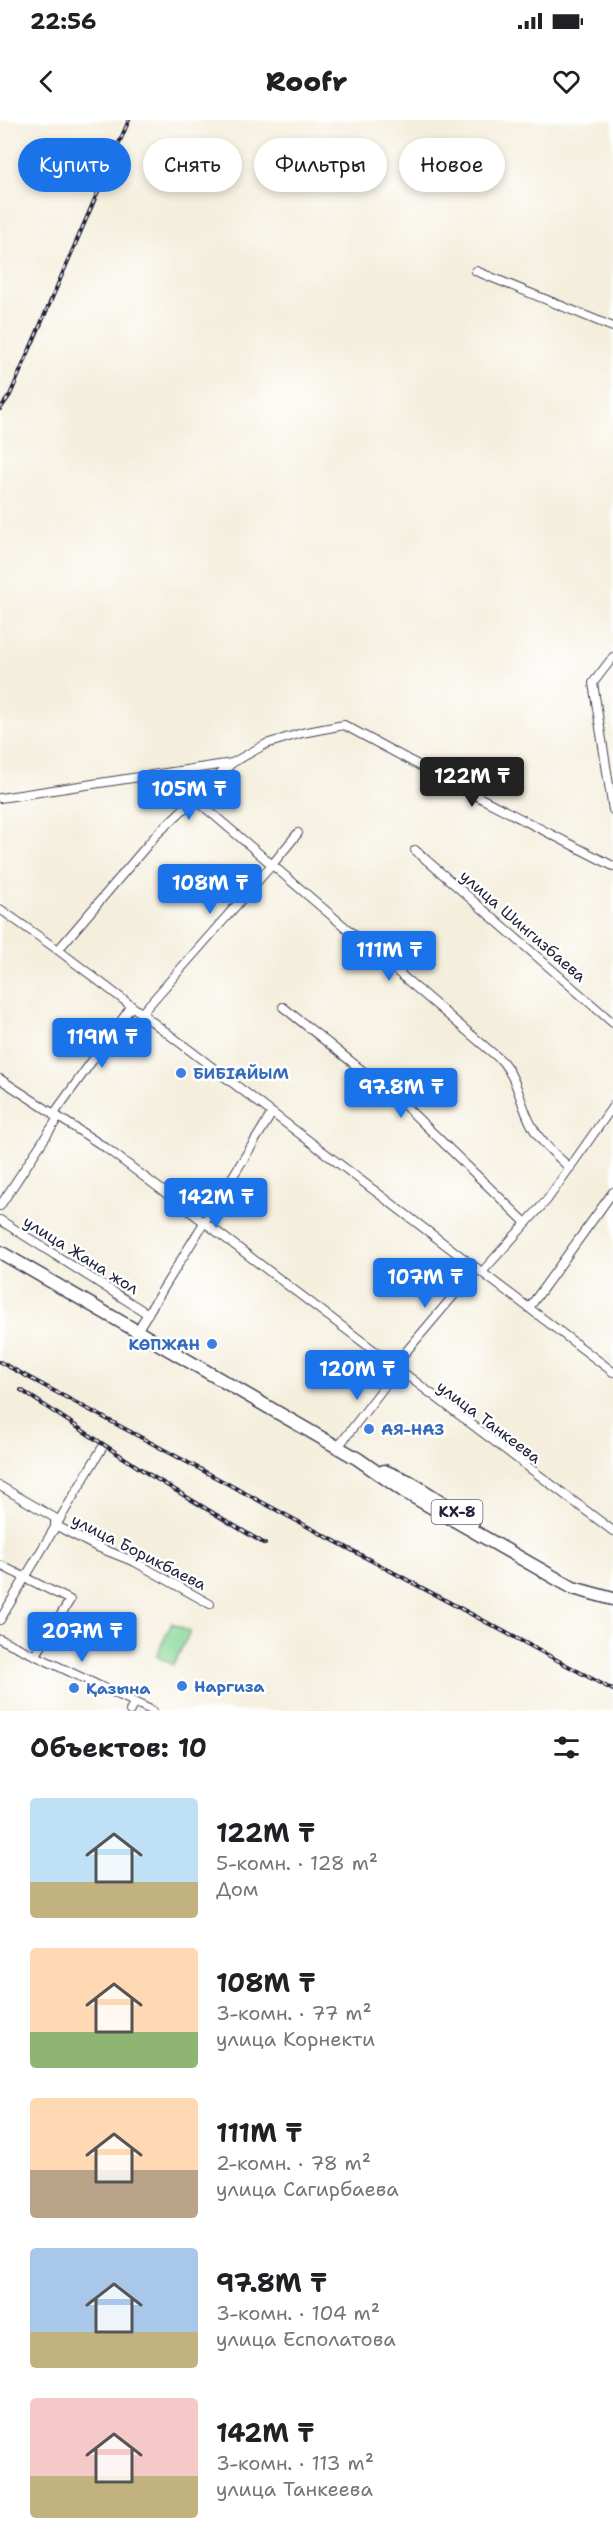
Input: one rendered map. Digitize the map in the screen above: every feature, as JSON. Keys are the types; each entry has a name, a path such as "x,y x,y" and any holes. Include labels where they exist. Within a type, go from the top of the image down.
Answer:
{"main road":[{"name":"КХ-8","path":"0,1251 407,1487 550,1575 573,1588 613,1599"}],"street":[{"path":"476,271 613,327"},
{"path":"613,657 593,683 613,810"},
{"path":"58,951 156,835 232,763 266,744 302,733 344,725 613,866"},
{"path":"0,798 232,763"},
{"path":"195,799 502,1061 511,1071 531,1124 550,1149 570,1168"},
{"path":"141,1014 298,833"},
{"name":"улица Шингизбаева","path":"415,850 613,1023"},
{"path":"0,909 613,1372"},
{"path":"283,1007 399,1100 526,1222"},
{"path":"0,1206 55,1117 131,1008"},
{"name":"улица Танкеева","path":"0,1079 105,1148 613,1531"},
{"path":"338,1448 395,1368 479,1270 526,1222 570,1168 613,1106"},
{"path":"137,1331 272,1113"},
{"path":"529,1308 613,1192"},
{"name":"улица Жана жол","path":"0,1220 148,1314"},
{"path":"0,1620 102,1448"},
{"name":"улица Борикбаева","path":"0,1486 55,1518 56,1525 95,1546 145,1567 210,1604"},
{"path":"0,1565 70,1600 36,1655"},
{"path":"0,1639 153,1711"},
{"path":"130,1711 134,1702"}],"green space":[{"path":"172,1623 190,1632 173,1665 156,1656"}],"railway":[{"path":"0,409 10,395 129,120"},
{"path":"0,1362 613,1690"},
{"path":"21,1390 150,1475 265,1544"}],"place":[{"name":"БИБІАЙЫМ","path":"181,1073"},
{"name":"КӨПЖАН","path":"212,1344"},
{"name":"АЯ-НАЗ","path":"369,1429"},
{"name":"Наргиза","path":"182,1686"},
{"name":"Қазына","path":"74,1688"}]}
